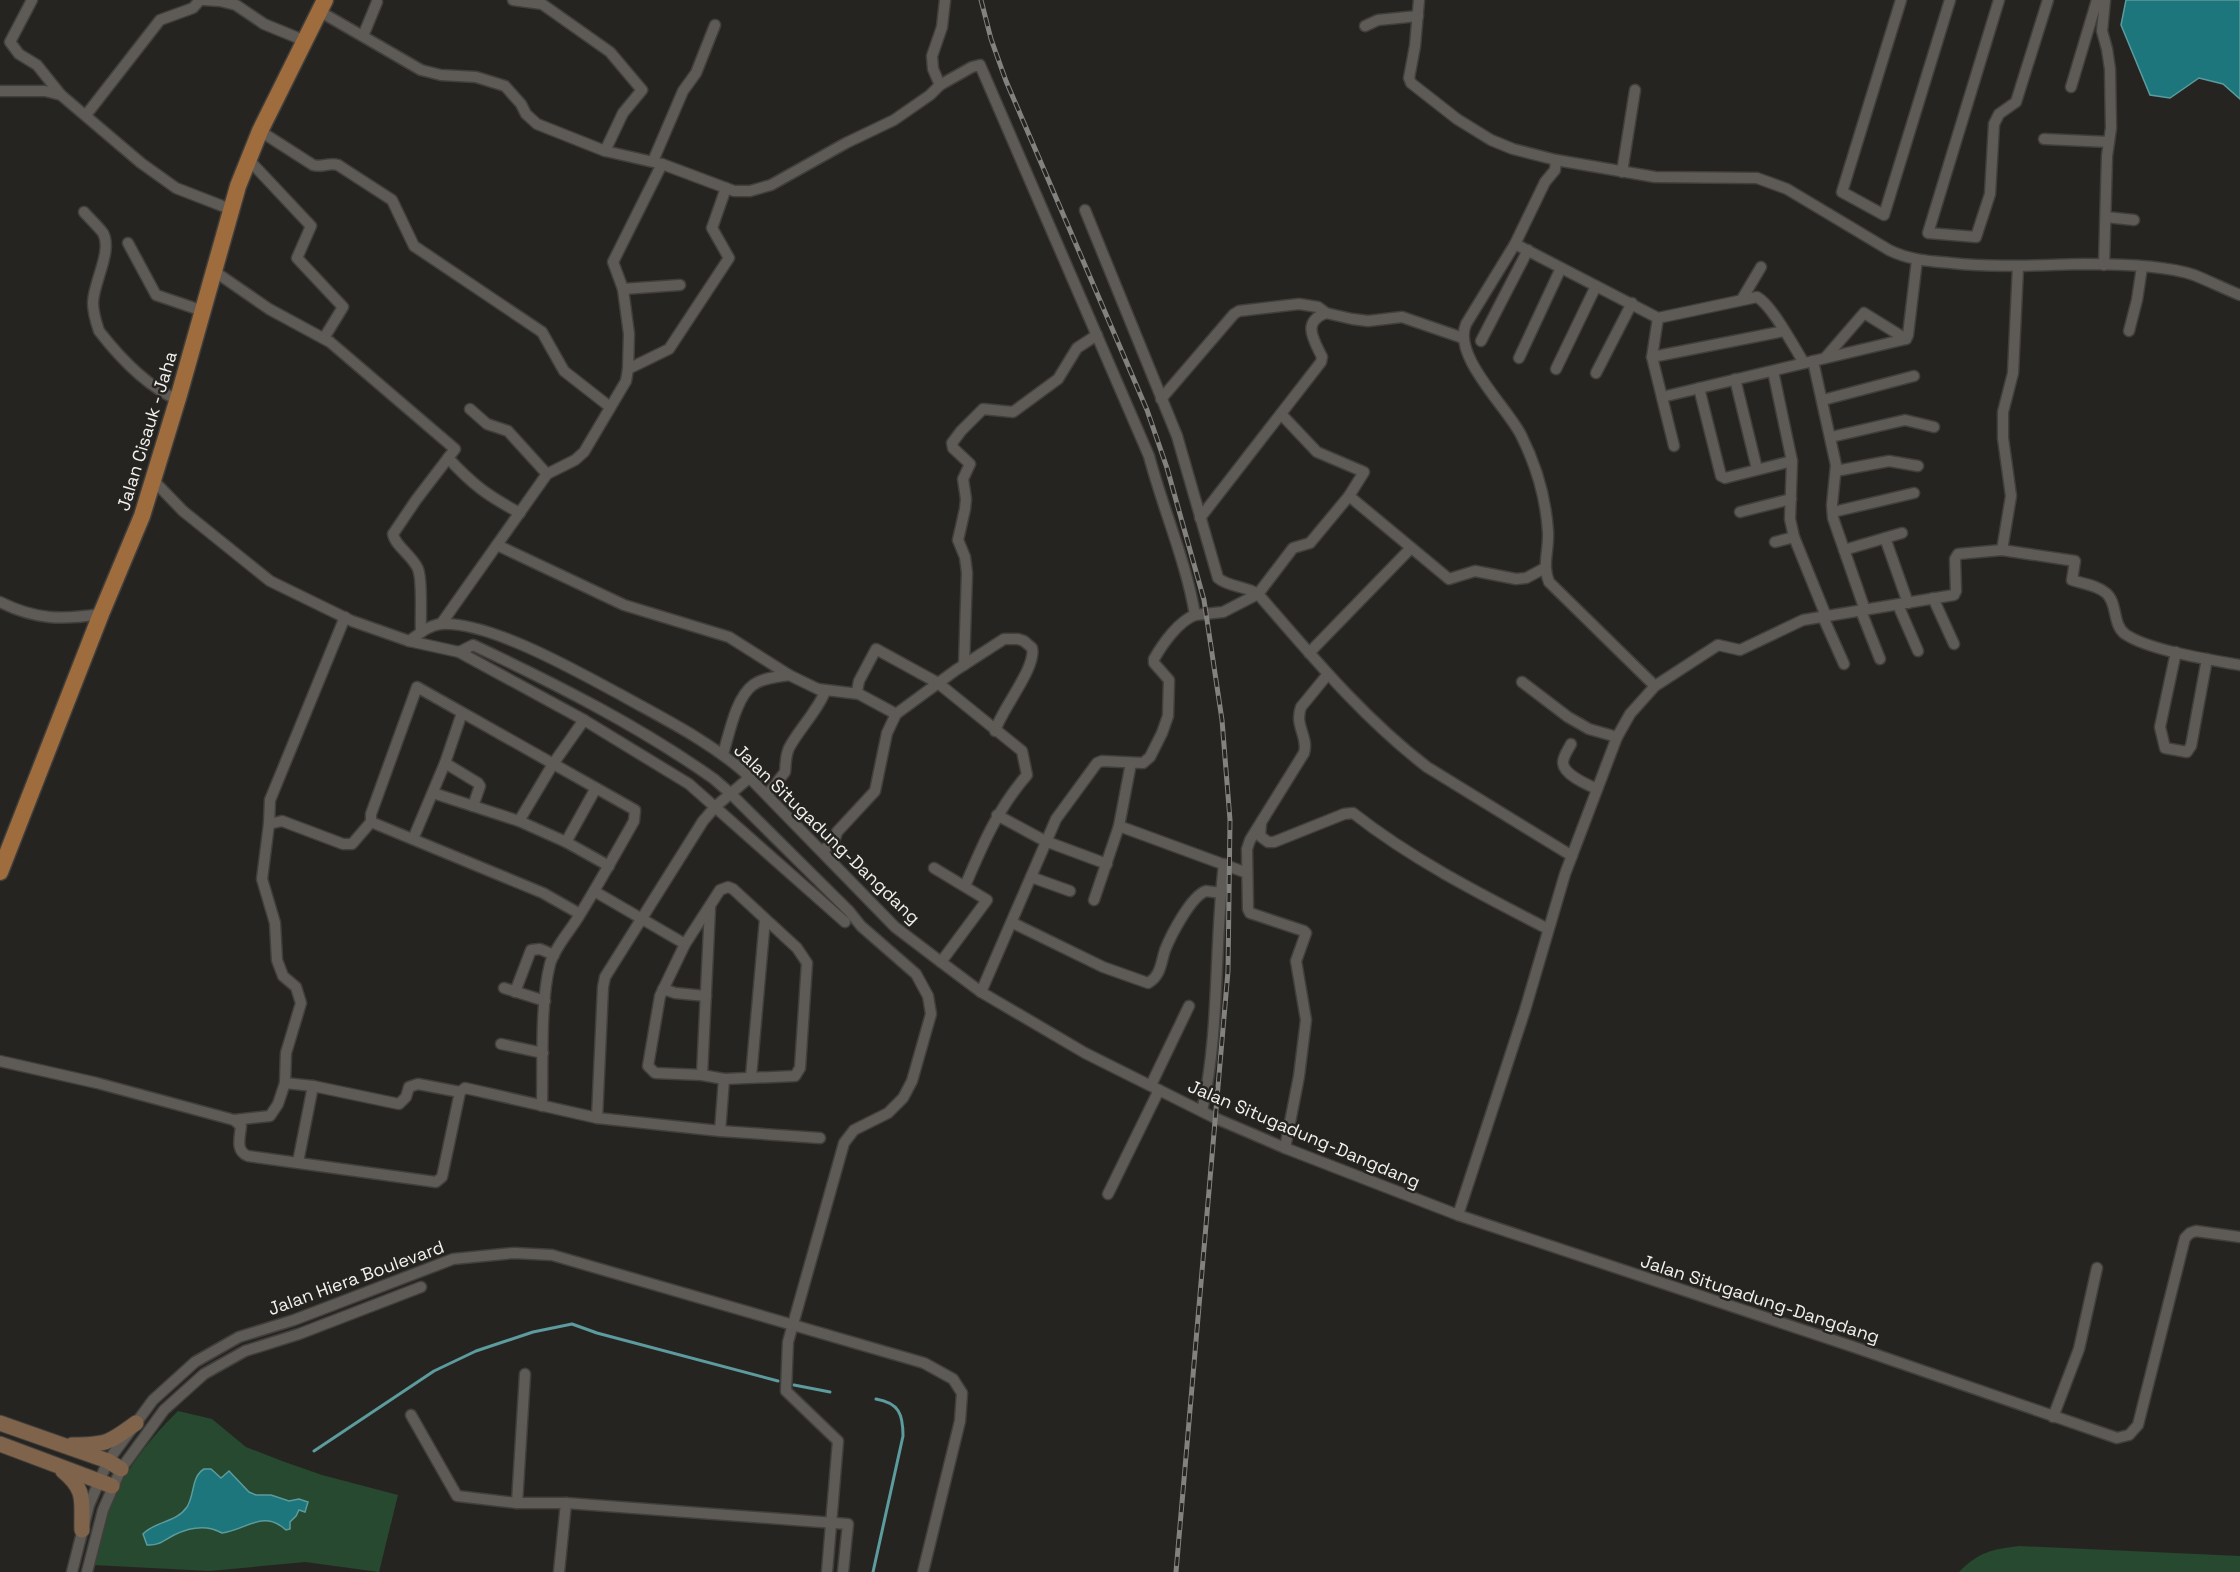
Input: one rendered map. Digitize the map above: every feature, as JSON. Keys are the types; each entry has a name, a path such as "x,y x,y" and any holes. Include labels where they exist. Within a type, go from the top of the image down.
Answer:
{"main road":[{"name":"Jalan Cisauk - Jaha","path":"0,872 154,481 230,209 260,131 322,5"},
{"path":"0,1411 37,1436"},
{"path":"0,1423 115,1465"},
{"path":"63,1446 97,1445 111,1442 136,1423"},
{"path":"0,1444 106,1483"},
{"path":"0,1452 30,1455"},
{"path":"56,1464 76,1482 81,1493 82,1530"}],"street":[{"path":"32,0 10,42 19,54 37,64 61,95 141,163 176,188 230,209"},
{"path":"86,115 160,20 193,8 202,0 236,5 264,24 303,40"},
{"path":"513,0 542,4 610,52 642,90 623,113 605,151"},
{"path":"940,85 933,69 932,56 942,27 945,0"},
{"path":"1419,0 1409,78 1416,89 1457,119 1491,140 1513,149 1556,160 1622,172 1668,178 1742,177 1776,184 1888,250 1917,260 1984,267 2104,265 2142,267 2194,275 2240,296"},
{"path":"1902,0 1842,192 1884,214 1950,0"},
{"path":"1999,0 1928,233 1976,237 1990,194 1994,124 1999,114 2016,102 2048,0"},
{"path":"2071,87 2097,0"},
{"path":"2104,265 2111,128 2109,69 2102,31 2105,0"},
{"path":"363,36 377,2"},
{"path":"322,5 363,36 431,74 476,78 505,86 533,122 605,151 658,163 734,191 750,191 771,185 846,143 894,120 930,95 940,85 980,65 1149,456 1191,591 1195,615"},
{"path":"1365,26 1378,20 1418,16"},
{"path":"441,624 547,474 575,460 584,452 626,381 629,334 623,289 613,268 613,262 658,163 683,91 696,73 715,25"},
{"path":"0,90 45,91 61,95"},
{"path":"1622,172 1635,90"},
{"path":"260,131 313,165 338,165 392,200 414,246 542,332 564,371 610,407"},
{"path":"2044,139 2109,142"},
{"path":"249,159 311,226 297,258 343,307 324,338"},
{"path":"1556,160 1555,170 1545,182 1515,244 1466,324 1463,344 1473,364 1520,434 1541,488 1548,532 1545,568 1549,582 1655,686"},
{"path":"628,369 669,349 729,258 712,228 726,188"},
{"path":"1085,210 1177,436 1218,578 1223,582 1258,594 1328,674 1383,732 1427,767 1572,856"},
{"path":"84,212 103,234 106,244 93,303 95,321 99,331 146,381 164,394 178,400"},
{"path":"2106,217 2134,220"},
{"path":"128,243 156,295 203,311"},
{"path":"1515,244 1658,318 1742,298 1757,297 1762,300 1808,362 1823,400 1836,471 1833,512 1880,658"},
{"path":"1481,341 1528,250"},
{"path":"1662,397 1905,339 1908,335 1917,260"},
{"path":"1742,298 1761,267"},
{"path":"2002,550 2011,496 2003,438 2003,412 2013,373 2018,267"},
{"path":"2129,331 2142,267"},
{"path":"1519,358 1561,268"},
{"path":"214,272 269,309 324,338 390,391 455,449 393,534 396,542 407,552 419,570 421,632"},
{"path":"623,289 680,285"},
{"path":"1556,369 1596,285"},
{"path":"1596,373 1632,303"},
{"path":"1161,399 1239,311 1299,304 1318,307 1326,313 1360,321 1402,317 1463,338"},
{"path":"1200,518 1321,362 1323,357 1311,330 1313,321 1326,313"},
{"path":"1825,358 1864,313 1905,339"},
{"path":"1658,318 1652,357 1674,446"},
{"path":"1652,357 1784,331"},
{"path":"964,665 967,573 965,557 957,540 966,499 963,479 970,464 953,448 952,443 983,409 1013,412 1058,379 1077,348 1097,335"},
{"path":"1773,370 1792,461 1790,519 1794,537 1844,664"},
{"path":"1823,400 1914,376"},
{"path":"1735,379 1757,469"},
{"path":"1699,388 1721,476 1725,478 1792,461"},
{"path":"470,409 486,424 508,431 547,474"},
{"path":"981,992 1013,923 1056,819 1097,764 1102,761 1143,763 1150,757 1168,716 1169,680 1154,663 1154,659 1171,635 1188,617 1223,612 1258,594 1293,548 1310,543 1350,496 1364,472 1317,452 1281,414"},
{"path":"1831,437 1905,420 1934,427"},
{"path":"448,458 487,495 520,513"},
{"path":"1836,471 1889,461 1918,466"},
{"path":"154,481 183,511 270,581 345,617 392,636 464,655 584,720 689,784 845,922"},
{"path":"1833,512 1914,493"},
{"path":"1350,496 1410,549 1449,579 1475,571 1516,579 1526,578 1545,568"},
{"path":"1740,512 1791,499"},
{"path":"1844,550 1902,533"},
{"path":"1775,542 1794,537"},
{"path":"1885,538 1918,651"},
{"path":"497,545 624,605 729,637 789,675 823,692 807,724 789,748 784,762 785,772 767,795"},
{"path":"1309,653 1410,549"},
{"path":"1458,1215 1525,1010 1572,856 1617,737 1630,714 1655,686 1718,645 1740,650 1803,620 1951,596 1955,593 1955,559 1958,554 2002,550 2075,561 2072,580 2102,590 2109,595 2118,626 2124,633 2142,642 2176,652 2240,665"},
{"path":"1933,598 1954,644"},
{"path":"0,602 21,612 46,618 72,619 101,614"},
{"path":"0,1061 108,1086 234,1120 270,1116 278,1104 285,1083 286,1053 301,1003 296,987 283,976 277,960 275,924 262,879 270,800 345,617"},
{"name":"Jalan Situgadung-Dangdang","path":"410,641 421,632 441,624 471,627 528,648 582,674 679,727 723,754 823,850 896,927 981,992 1085,1053 1202,1111 1285,1148 1458,1215 1865,1351 2109,1436 2117,1438 2129,1435 2138,1425 2185,1238 2196,1231 2240,1238"},
{"path":"464,655 473,645 480,630"},
{"path":"823,850 834,842 837,832 875,791 887,733 896,714 1004,639 1018,639 1032,648 1032,658 1010,706 998,721 995,731"},
{"path":"473,645 598,707 702,771 730,793 849,911 861,926 916,974 928,996 931,1014 912,1081 903,1098 888,1113 854,1130 844,1143 788,1342 786,1391 838,1441 827,1572"},
{"path":"859,694 857,688 859,681 876,650 938,683 1022,752 1027,775 1011,793 997,815 965,886"},
{"path":"2176,652 2160,727 2165,748 2187,752 2191,746 2207,659"},
{"path":"1285,1148 1299,1076 1306,1020 1296,961 1306,933 1304,930 1250,913 1248,909 1248,844 1305,750 1298,724 1301,707 1328,674"},
{"path":"723,754 740,702 751,686 764,680 789,675"},
{"path":"1522,682 1568,717 1589,729 1617,737"},
{"path":"269,824 282,821 343,844 352,844 371,822 370,814 417,687 635,810 634,821 550,965 545,1001 542,1106"},
{"path":"818,689 859,694 896,714"},
{"path":"413,838 445,763 462,713"},
{"path":"519,821 553,764 584,720"},
{"path":"1571,744 1563,760 1564,766 1567,771 1597,789"},
{"path":"445,763 480,786 473,806"},
{"path":"1094,900 1119,826 1131,763"},
{"path":"597,1118 603,987 610,969 703,821 716,806 749,778"},
{"path":"566,842 596,788"},
{"path":"433,793 519,821 566,842 609,866"},
{"path":"1261,823 1260,837 1268,842 1274,842 1344,814 1353,813 1387,840 1417,859 1548,929"},
{"path":"997,815 1045,841 1107,864"},
{"path":"371,822 543,892 580,914"},
{"path":"1119,826 1247,873"},
{"path":"1202,1111 1210,1061 1224,864"},
{"path":"934,868 987,901 941,962"},
{"path":"1031,877 1070,891"},
{"path":"733,889 765,919 797,948 807,963 800,1068 795,1076 724,1079 702,1075 655,1073 648,1066 663,990 685,944 720,890 733,889"},
{"path":"594,891 685,944"},
{"path":"1013,923 1103,967 1148,983 1158,973 1168,943 1194,900 1206,891 1221,893"},
{"path":"702,1075 710,908"},
{"path":"751,1077 765,919"},
{"path":"545,1001 510,990 531,950 540,949 554,955"},
{"path":"663,990 706,996"},
{"path":"1108,1194 1189,1006"},
{"path":"501,1044 543,1053"},
{"path":"720,1131 724,1079"},
{"path":"285,1083 313,1086 399,1104 406,1097 409,1087 418,1084 460,1092"},
{"path":"298,1162 313,1086"},
{"path":"234,1120 241,1126 239,1149 243,1154 436,1182 440,1180 460,1092 465,1088 597,1118 720,1131 820,1138"},
{"name":"Jalan Hiera Boulevard","path":"115,1465 136,1423 153,1400 195,1362 239,1337 294,1320 453,1259 514,1252 552,1255 924,1363 953,1379 962,1393 960,1421 923,1572"},
{"path":"2053,1417 2079,1349 2097,1268"},
{"name":"Jalan Hiera Boulevard","path":"115,1465 164,1410 204,1374 244,1351 299,1334 421,1287"},
{"path":"294,1320 299,1334"},
{"path":"517,1503 525,1374"},
{"path":"411,1415 457,1496 517,1503 566,1503 848,1524 843,1572"},
{"path":"72,1572 82,1530 115,1465"},
{"path":"87,1572 106,1483"},
{"path":"559,1572 566,1503"}],"green space":[{"path":"178,1411 212,1419 246,1447 282,1461 322,1475 398,1495 379,1572 305,1562 210,1571 93,1565 102,1524 124,1478 144,1449"},
{"path":"2020,1546 2240,1556 2240,1572 1959,1572 1986,1553"}],"water":[{"path":"2126,0 2240,0 2240,99 2223,84 2199,78 2170,98 2150,95 2121,25"},
{"path":"204,1469 211,1469 221,1478 229,1471 249,1492 256,1495 271,1495 289,1501 299,1499 308,1502 305,1512 299,1510 290,1522 290,1529 286,1530 270,1521 254,1522 222,1533 210,1528 192,1528 158,1544 147,1545 143,1534 177,1516 187,1507 197,1476"}],"waterway":[{"path":"314,1451 434,1371 476,1351 533,1332 572,1324 597,1333 778,1381"},
{"path":"794,1385 830,1392"},
{"path":"873,1572 903,1436 901,1416 898,1411 890,1403 876,1399"}],"railway":[{"path":"981,0 991,39 1006,81 1147,410 1167,468 1204,600 1222,720 1230,820 1228,971 1176,1572"}]}
